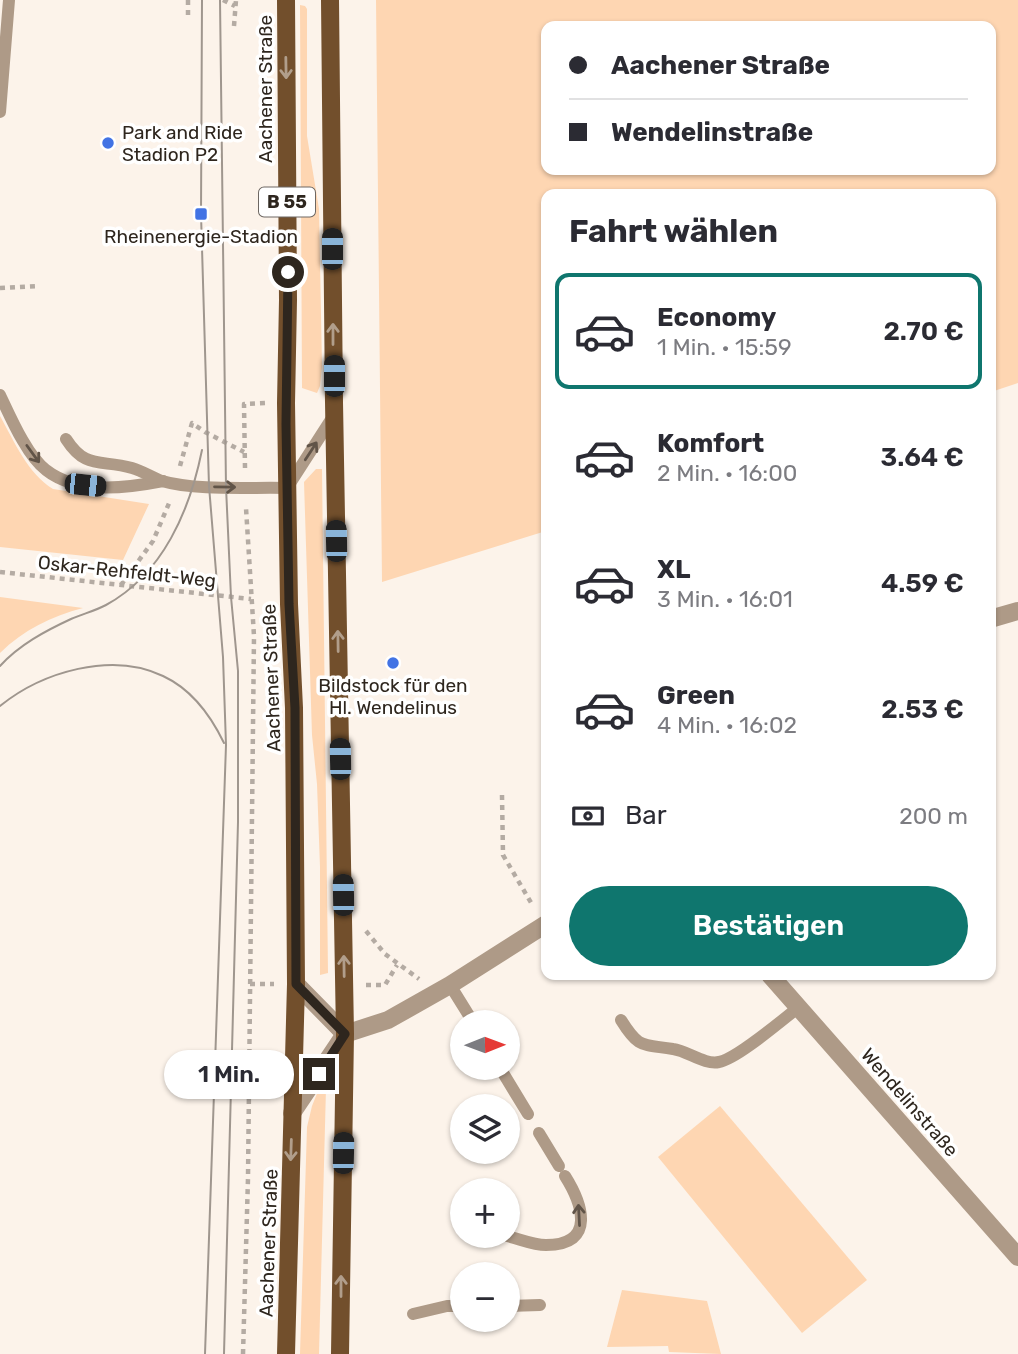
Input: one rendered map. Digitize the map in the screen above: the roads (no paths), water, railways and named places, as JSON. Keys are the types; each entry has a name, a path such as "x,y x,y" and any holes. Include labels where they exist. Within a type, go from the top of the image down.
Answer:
{"main road":[{"name":"Aachener Straße","path":"286,0 287,488 289,604 295,708 296,984 286,1354"},
{"name":"B 55","path":"330,0 345,1034 340,1354"}],"street":[{"path":"996,617 1018,611"},
{"path":"292,1114 345,1034 388,1020 450,985 541,927"},
{"name":"Wendelinstraße","path":"775,980 1018,1257"},
{"path":"296,984 345,1034"}],"lane":[{"path":"0,112 9,0"},
{"path":"0,395 22,438 44,469 61,479 85,485 123,489 163,481"},
{"path":"66,439 77,455 86,459 133,468 163,481 209,486 287,488 334,414"},
{"path":"450,985 466,1010"},
{"path":"621,1020 633,1040 643,1045 683,1050 701,1059 718,1063 733,1056 799,1007"},
{"path":"507,1080 528,1114"},
{"path":"520,1239 545,1245 561,1243 579,1229 582,1216 576,1194 539,1133"},
{"path":"520,1306 540,1305"},
{"path":"412,1314 450,1306"}],"tram line":[{"path":"202,0 201,214 209,486 223,657 226,745 205,1354"},
{"path":"220,0 226,487 231,597 238,671 238,822 224,1354"},
{"path":"0,666 15,651 33,639 106,605 126,592 143,576 171,538 181,517 197,473 202,450"},
{"path":"0,706 36,683 57,675 78,669 122,665 163,676 183,688 206,713 224,743"}],"place":[{"name":"Park and Ride Stadion P2","path":"108,143"},
{"name":"Rheinenergie-Stadion","path":"201,214"},
{"name":"Bildstock für den Hl. Wendelinus","path":"393,663"}]}
